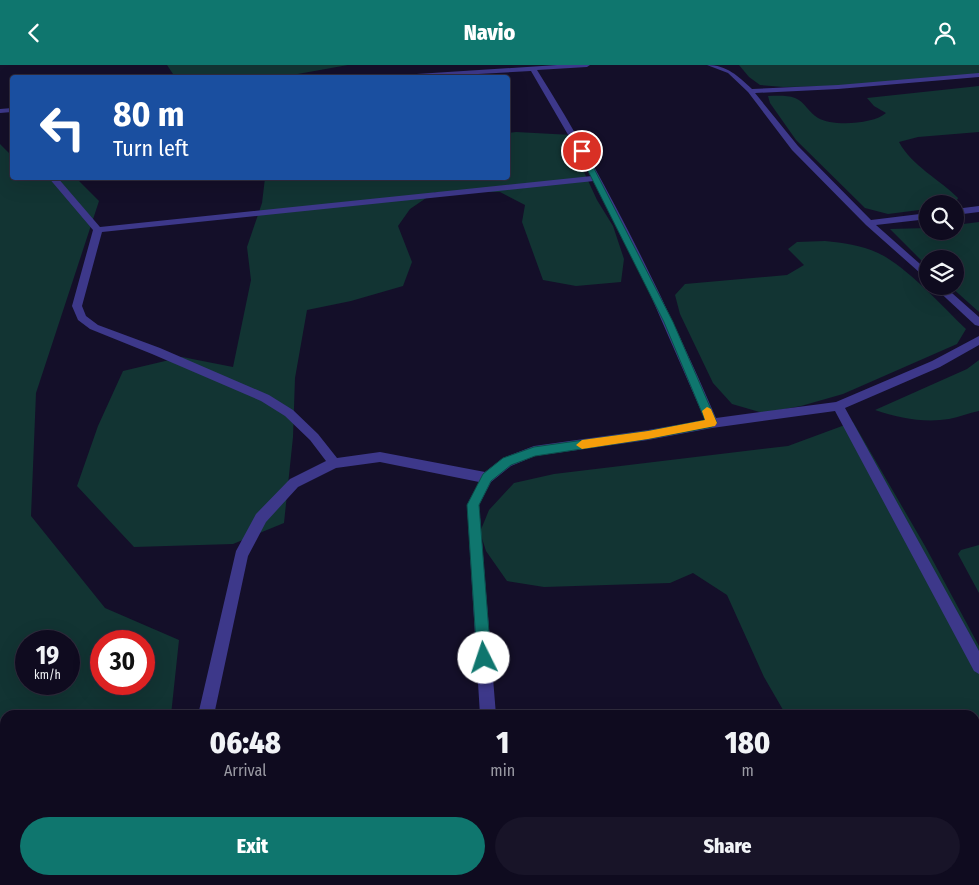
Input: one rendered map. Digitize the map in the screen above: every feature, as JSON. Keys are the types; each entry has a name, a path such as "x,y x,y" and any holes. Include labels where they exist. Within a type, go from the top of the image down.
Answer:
{"street":[{"path":"434,75 587,65"},
{"path":"710,65 730,73 750,91 795,148 869,223 919,269"},
{"path":"533,69 557,106 595,177 668,322 712,423"},
{"path":"750,91 848,86 979,75"},
{"path":"98,231 595,177"},
{"path":"55,180 98,231"},
{"path":"964,211 979,209"},
{"path":"869,223 919,217"},
{"path":"98,231 77,306 82,318 94,327 156,351 264,398 289,413 314,437 334,463"},
{"path":"948,295 979,323"},
{"path":"488,710 473,505 487,478 507,461 534,451 648,435 712,423 838,406 936,364 979,340"},
{"path":"838,406 979,666"},
{"path":"207,710 241,555 261,518 294,483 334,463 380,457 487,478"}],"green space":[{"path":"167,65 348,65 292,75 174,75"},
{"path":"739,65 979,65 979,74 848,86 783,87 760,85 749,77"},
{"path":"979,86 979,132 918,137 899,142 904,151 918,165 955,195 919,195 919,210 888,214 865,208 796,140 770,103 768,96 795,98 802,102 818,118 833,123 863,122 880,117 886,113 874,106 867,98"},
{"path":"510,133 572,135 578,159 597,200 613,226 624,259 621,282 576,286 543,280 522,222 525,205 500,192 435,192 410,209 398,226 412,262 403,286 351,301 307,310 295,378 293,437 284,523 233,544 134,547 77,486 98,426 123,371 182,357 233,367 251,280 247,247 262,203 265,180 510,180"},
{"path":"0,144 10,154 10,180 78,180 99,201 36,393 31,516 105,608 179,640 172,710 0,710"},
{"path":"979,222 979,312 960,295 964,295 964,250 919,250 919,258 890,229 919,228 919,240 964,240 964,224"},
{"path":"825,241 865,248 878,253 900,267 919,283 919,295 932,295 966,329 957,344 843,394 801,406 763,413 732,404 713,383 680,314 675,295 685,284 787,275 804,265 788,249 797,242"},
{"path":"979,360 979,411 949,419 921,420 875,410 967,369"},
{"path":"853,422 925,546 979,646 979,710 783,710 764,677 727,595 693,573 670,583 544,587 507,581 486,551 480,532 489,510 514,483 554,474 788,446"},
{"path":"979,545 979,593 958,554 961,550"}],"slow traffic":[{"path":"582,445 712,423 707,411"}],"route":[{"path":"484,658 473,505 487,478 507,461 534,451 648,435 712,423 668,322 582,151"}]}
